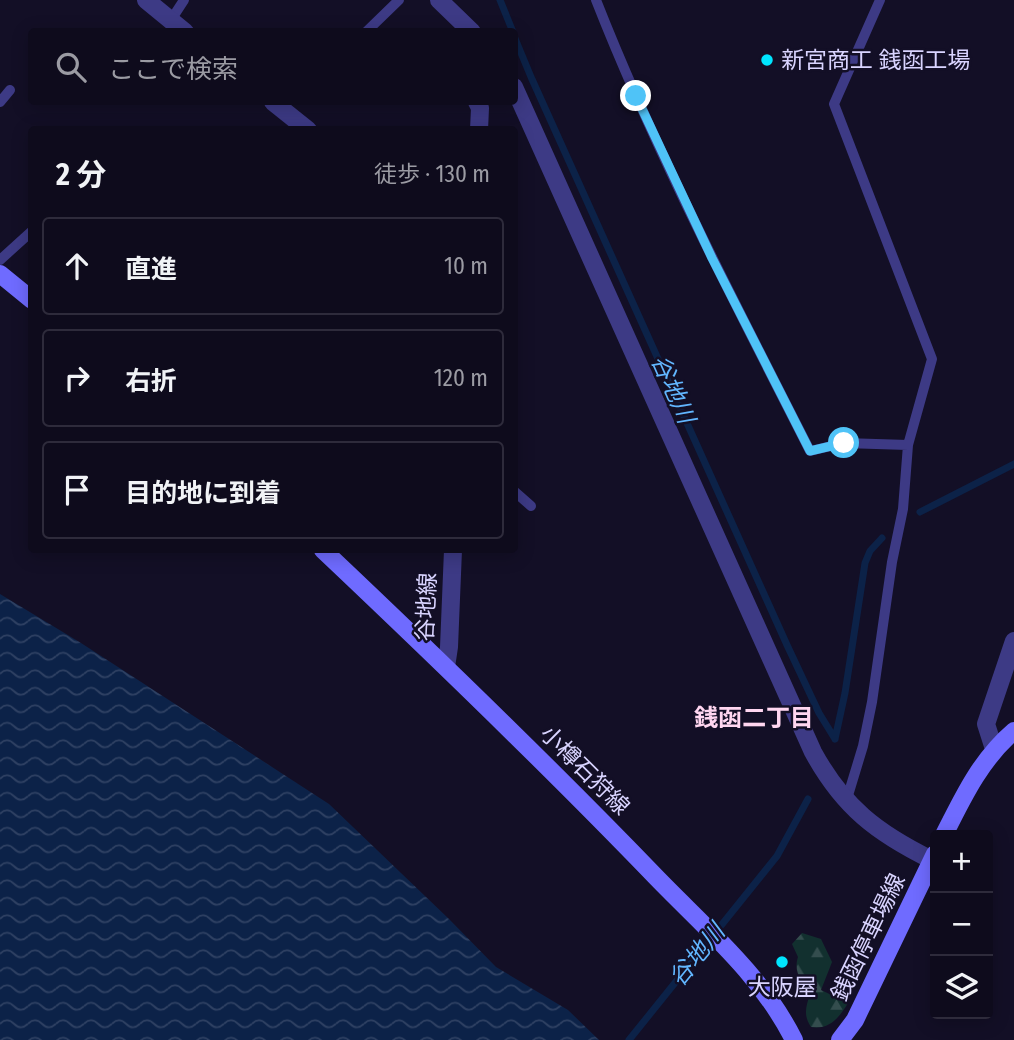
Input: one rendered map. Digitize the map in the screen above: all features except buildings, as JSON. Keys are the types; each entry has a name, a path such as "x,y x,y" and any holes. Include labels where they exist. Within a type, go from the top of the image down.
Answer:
{"main road":[{"path":"0,274 28,297"},
{"name":"小樽石狩線","path":"326,553 606,825 726,948 764,990 794,1040"},
{"path":"946,830 967,789 994,749 1014,731"},
{"name":"銭函停車場線","path":"840,1040 855,1020 930,865"}],"street":[{"path":"146,0 178,26"},
{"path":"439,0 467,28"},
{"path":"518,96 813,752 831,784 846,802 889,838 930,855"},
{"path":"277,105 303,126"},
{"path":"478,105 479,126"},
{"name":"谷地線","path":"446,667 453,553"},
{"path":"994,749 986,724 1014,641"}],"lane":[{"path":"178,26 184,0"},
{"path":"370,28 399,0"},
{"path":"596,0 636,96 683,196 810,451 844,443 908,446"},
{"path":"846,802 863,746 872,702 892,562 903,509 908,446 932,359 834,104 880,0"},
{"path":"0,102 10,90"},
{"path":"0,260 28,235"},
{"path":"518,495 531,506"}],"green space":[{"path":"802,933 821,939 832,962 821,990 848,1003 837,1018 823,1027 811,1027 806,1015 810,994 797,972 798,957 792,944"}],"water":[{"path":"0,594 81,643 329,804 496,967 568,1010 599,1040 0,1040"}],"waterway":[{"name":"谷地川","path":"500,0 511,28"},
{"name":"谷地川","path":"518,46 787,645 819,713 835,739"},
{"path":"920,512 1014,464"},
{"path":"835,739 845,693 865,563 870,551 882,538"},
{"name":"谷地川","path":"629,1040 777,856 808,799"}],"place":[{"name":"新宮商工 銭函工場","path":"767,60"},
{"name":"大阪屋","path":"782,962"}],"district":[{"name":"銭函二丁目","path":"754,718"}],"route":[{"path":"636,96 712,258 810,451 844,443"}]}
